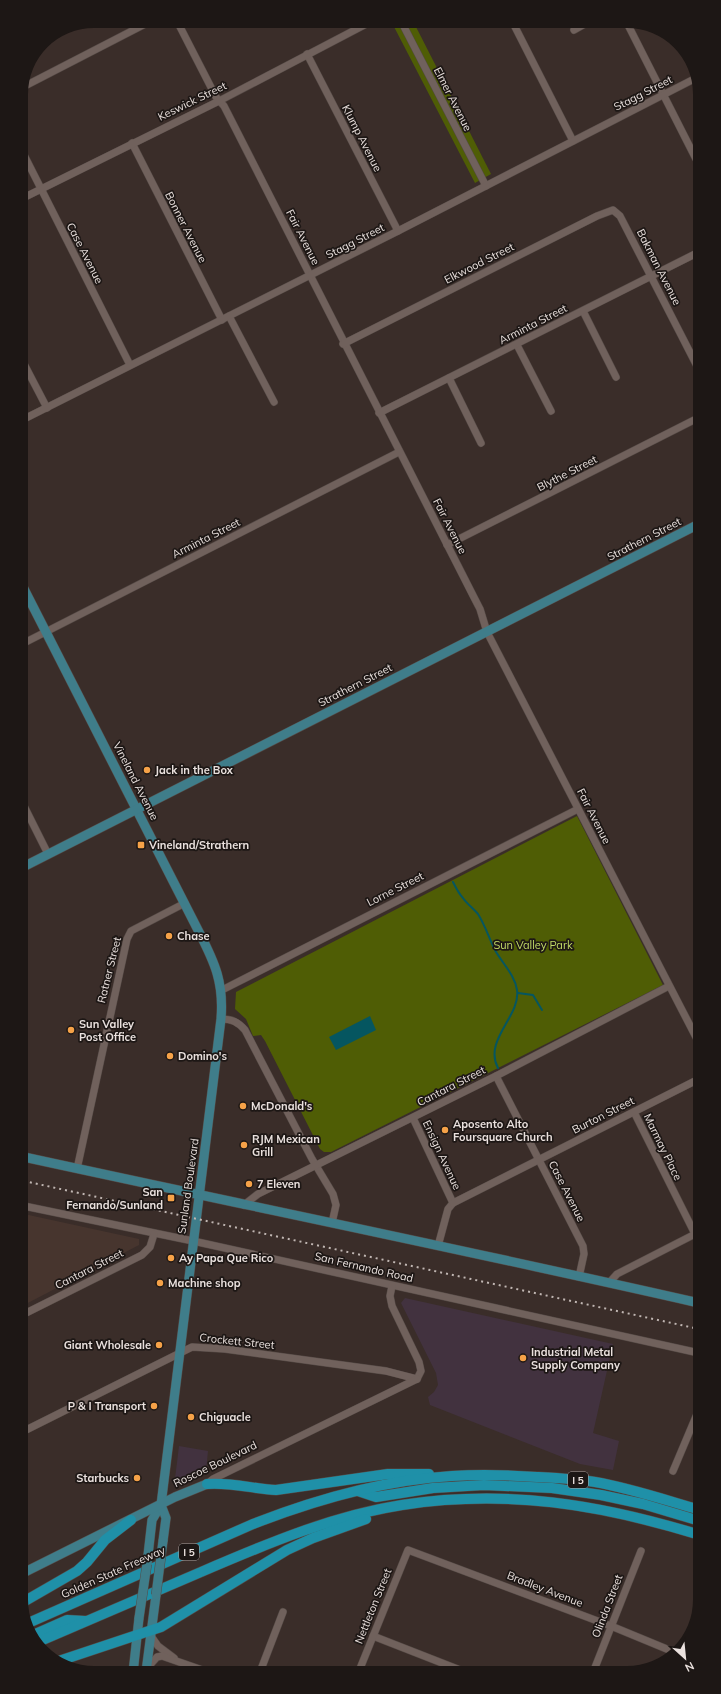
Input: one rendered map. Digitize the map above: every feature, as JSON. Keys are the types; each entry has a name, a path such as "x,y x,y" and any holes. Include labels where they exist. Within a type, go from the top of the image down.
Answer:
{"highway":[{"path":"207,1484 222,1483 276,1490 388,1474 414,1473 453,1476"},
{"name":"Golden State Freeway","path":"32,1621 253,1524 289,1510 356,1490 413,1480 453,1476 507,1475 594,1482 625,1488 693,1508"},
{"path":"356,1490 376,1497 434,1488 484,1485 545,1488 600,1495 643,1504 693,1519"},
{"path":"65,1659 137,1635 152,1633 287,1550 313,1538 405,1505 427,1494 485,1491 536,1492 586,1498 633,1507 693,1524"},
{"name":"I 5","path":"42,1640 281,1538 344,1518 405,1505 460,1499 509,1498 565,1503 630,1514 693,1532"},
{"path":"28,1600 77,1571 87,1562 104,1540 131,1520"},
{"path":"37,1632 67,1620 87,1621"}],"main road":[{"name":"Strathern Street","path":"28,864 693,527"},
{"name":"Vineland Avenue","path":"28,597 214,961 222,990"},
{"name":"Sunland Boulevard","path":"134,1666 139,1618 152,1520 161,1505 192,1241 221,1019 222,990"},
{"path":"28,1158 693,1302"},
{"name":"Roscoe Boulevard","path":"28,1571 207,1484"},
{"name":"Sunland Boulevard","path":"148,1666 166,1518 161,1505"}],"street":[{"path":"29,83 137,28"},
{"name":"Fair Avenue","path":"181,28 310,276 343,344 480,610 487,632 693,1032"},
{"name":"Keswick Street","path":"28,196 219,101 358,28"},
{"name":"Elmer Avenue","path":"405,28 486,186"},
{"path":"516,28 573,141"},
{"path":"574,30 578,28"},
{"path":"630,28 693,153"},
{"name":"Klump Avenue","path":"307,54 398,231"},
{"name":"Stagg Street","path":"28,417 310,276 691,80"},
{"name":"Bonner Avenue","path":"132,143 222,320"},
{"name":"Case Avenue","path":"28,163 130,365"},
{"name":"Elkwood Street","path":"343,344 597,216 613,210 623,220"},
{"name":"Bakman Avenue","path":"623,220 693,358"},
{"name":"Arminta Street","path":"379,413 693,255"},
{"path":"583,311 616,377"},
{"path":"229,316 274,402"},
{"path":"517,344 551,411"},
{"path":"28,372 46,408"},
{"path":"448,378 481,443"},
{"name":"Blythe Street","path":"447,545 693,422"},
{"name":"Arminta Street","path":"28,641 399,452"},
{"name":"Lorne Street","path":"222,990 578,809"},
{"path":"28,814 48,854"},
{"name":"Ratner Street","path":"76,1169 127,939 131,931 185,903"},
{"name":"Cantara Street","path":"244,1205 258,1194 316,1164 413,1118 669,986"},
{"path":"221,1019 232,1019 246,1030 335,1199 336,1205 332,1223"},
{"name":"Case Avenue","path":"496,1076 582,1246 584,1254 579,1277"},
{"name":"Burton Street","path":"453,1203 693,1082"},
{"name":"Marmay Place","path":"634,1112 693,1225"},
{"name":"Ensign Avenue","path":"413,1118 453,1203 448,1209 438,1246"},
{"name":"San Fernando Road","path":"28,1207 192,1241 693,1352"},
{"name":"Cantara Street","path":"28,1312 142,1255 150,1248 154,1234"},
{"path":"609,1283 617,1274 693,1235"},
{"path":"392,1286 390,1296 392,1306 419,1362 421,1371 417,1379"},
{"name":"Crockett Street","path":"28,1428 192,1347 225,1349 386,1371 417,1379"},
{"name":"Roscoe Boulevard","path":"207,1484 213,1479 417,1379"},
{"path":"673,1471 693,1424"},
{"name":"Bradley Avenue","path":"408,1550 611,1626 665,1648"},
{"name":"Nettleton Street","path":"361,1666 408,1550"},
{"name":"Olinda Street","path":"596,1666 641,1551"},
{"path":"262,1666 283,1612"},
{"path":"152,1633 158,1646 181,1662"},
{"path":"373,1636 450,1666"},
{"path":"149,1666 151,1661 162,1656 192,1666"}],"shaded area":[{"path":"28,1215 139,1239 139,1245 28,1303"},
{"path":"405,1298 613,1344 593,1433 619,1441 613,1470 580,1464 430,1405 428,1397 434,1392 438,1385 436,1373 401,1303"},
{"path":"179,1446 208,1451 206,1472 174,1487"}],"green space":[{"path":"395,28 417,28 491,174 475,183"},
{"name":"Sun Valley Park","path":"577,816 663,985 331,1152 324,1152 320,1149 265,1041 261,1035 253,1036 246,1019 235,1009 236,992"}],"water":[{"path":"370,1016 376,1030 336,1050 329,1037"}],"waterway":[{"path":"453,882 460,895 478,914 495,950 511,974 516,985 517,1000 514,1009 498,1038 495,1048 495,1058 498,1068"},
{"path":"518,993 533,995 542,1010"}],"railway":[{"path":"28,1182 693,1328"}],"place":[{"name":"Jack in the Box","path":"147,770"},
{"name":"Vineland/Strathern","path":"141,845"},
{"name":"Chase","path":"169,936"},
{"name":"Sun Valley Post Office","path":"71,1030"},
{"name":"Domino's","path":"170,1056"},
{"name":"McDonald's","path":"243,1106"},
{"name":"Aposento Alto Foursquare Church","path":"445,1130"},
{"name":"RJM Mexican Grill","path":"244,1145"},
{"name":"7 Eleven","path":"249,1184"},
{"name":"San Fernando/Sunland","path":"171,1198"},
{"name":"Ay Papa Que Rico","path":"171,1258"},
{"name":"Machine shop","path":"160,1283"},
{"name":"Giant Wholesale","path":"159,1345"},
{"name":"Industrial Metal Supply Company","path":"523,1358"},
{"name":"P & I Transport","path":"154,1406"},
{"name":"Chiguacle","path":"191,1417"},
{"name":"Starbucks","path":"137,1478"}]}
